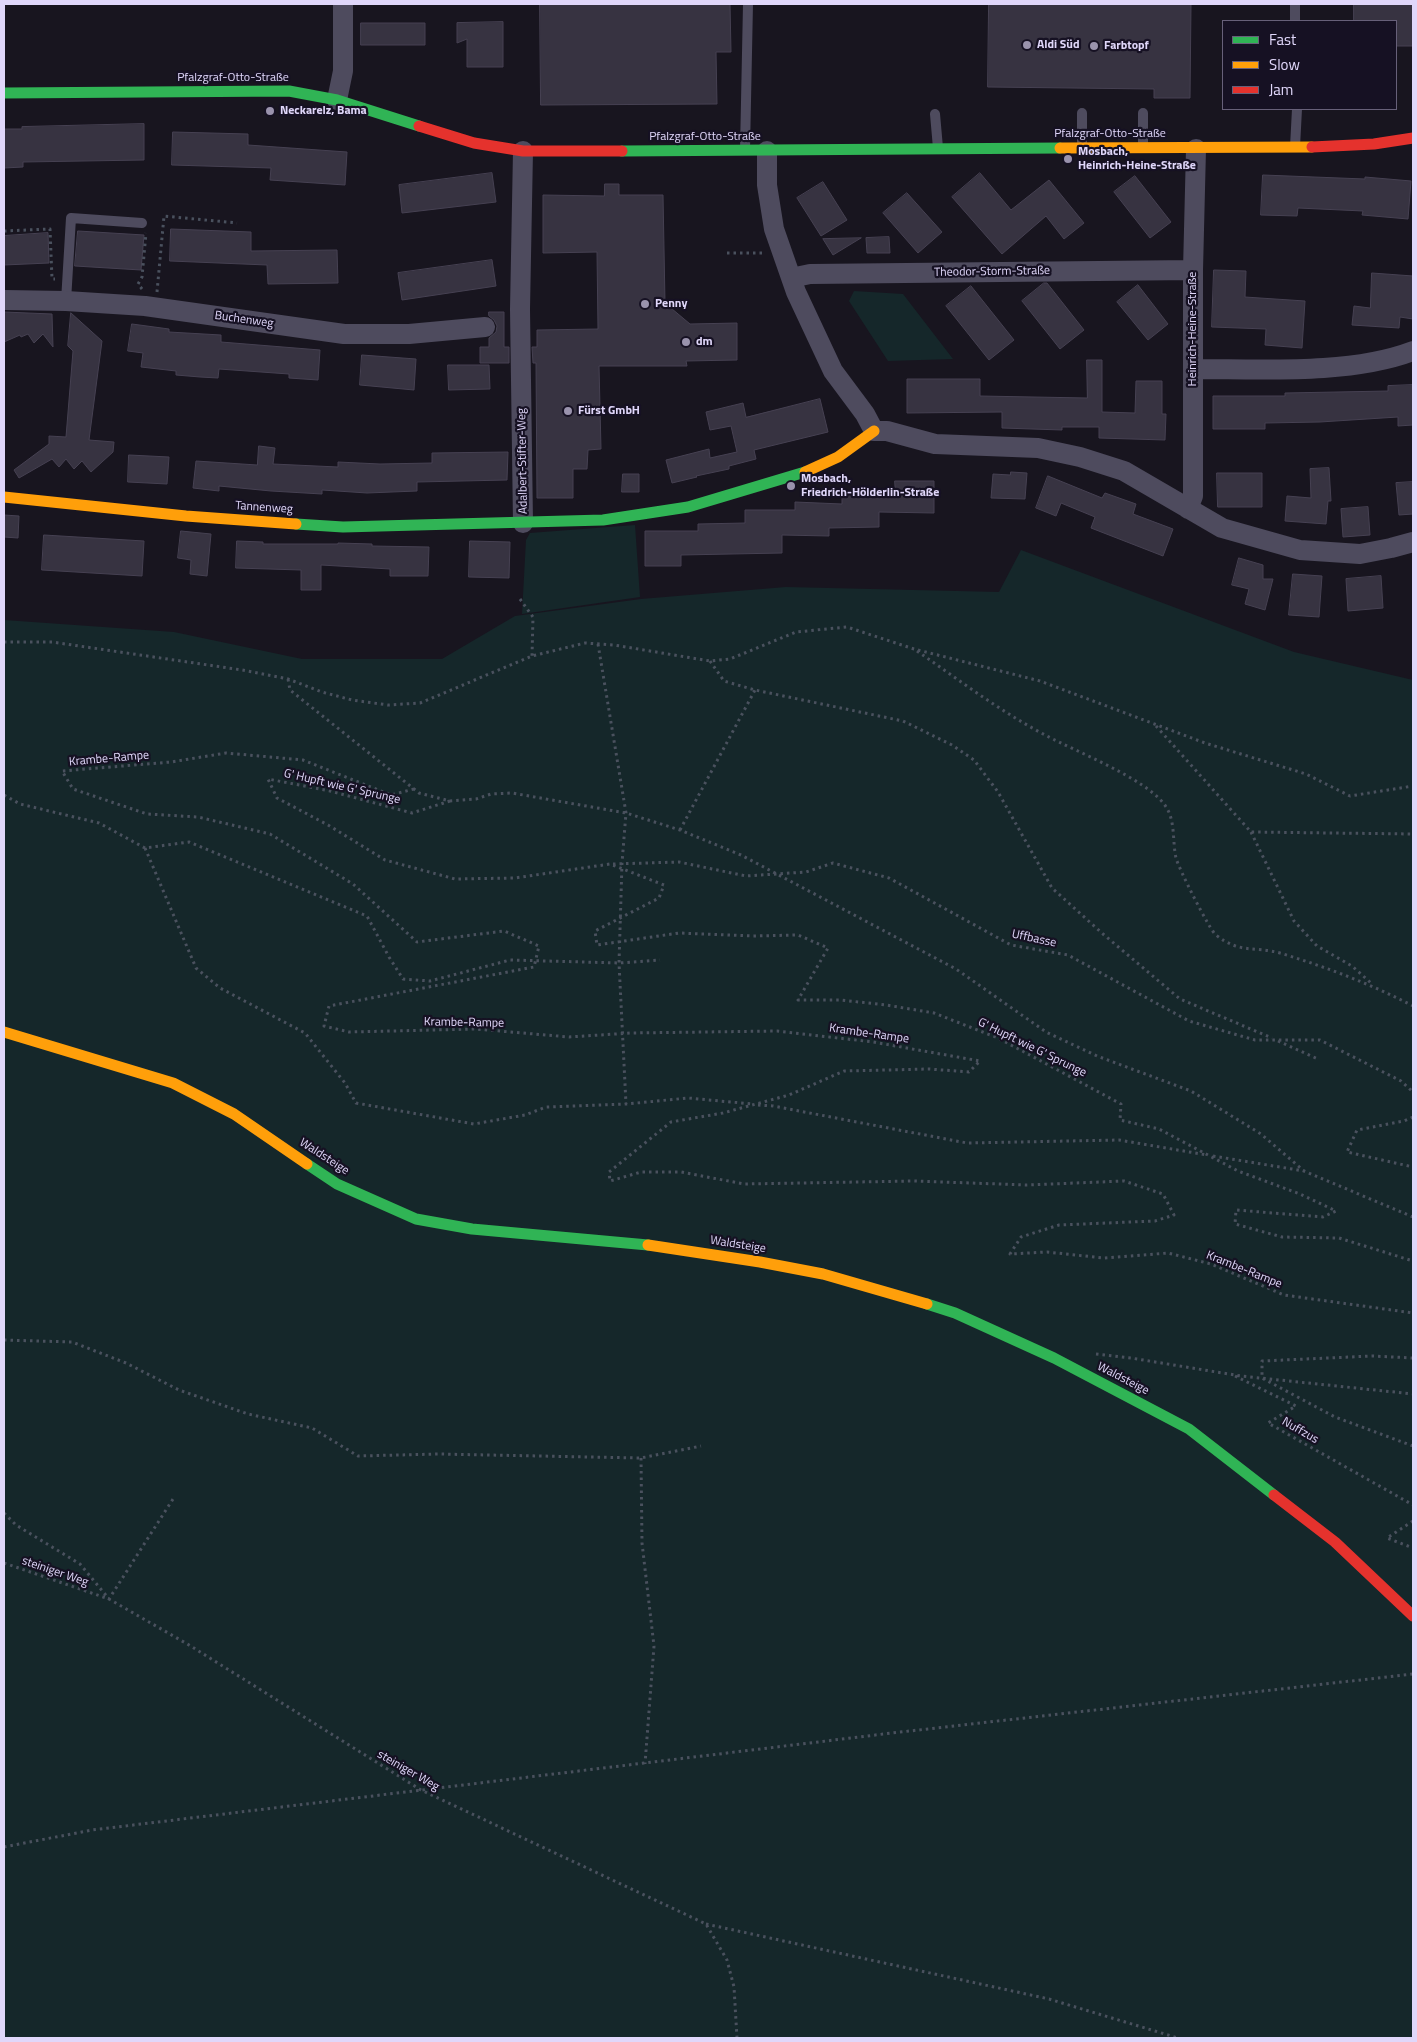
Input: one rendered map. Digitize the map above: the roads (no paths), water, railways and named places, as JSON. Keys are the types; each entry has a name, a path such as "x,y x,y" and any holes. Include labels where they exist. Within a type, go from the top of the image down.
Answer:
{"street":[{"path":"337,100 343,71 343,4"},
{"name":"Pfalzgraf-Otto-Straße","path":"4,93 289,91 337,100 474,143 523,151 767,151 1143,147 1196,149 1295,148 1374,144 1413,138"},
{"name":"Heinrich-Heine-Straße","path":"1188,509 1193,496 1193,270 1196,149"},
{"name":"Adalbert-Stifter-Weg","path":"523,151 520,309 524,523 603,520 688,507 802,474 838,457 874,431"},
{"path":"767,151 766,185 774,229 791,278 833,371 865,414 874,431 887,430 935,444 1038,448 1080,457 1124,471 1222,528 1300,550 1360,554 1413,542"},
{"name":"Theodor-Storm-Straße","path":"791,278 810,274 1193,270"},
{"name":"Buchenweg","path":"4,300 66,301 150,307 344,334 409,334 484,327"},
{"path":"1194,369 1282,369 1349,366 1413,351"},
{"name":"Tannenweg","path":"4,497 186,516 343,528 524,523"},
{"name":"Waldsteige","path":"4,1032 173,1083 234,1114 338,1184 416,1220 472,1230 636,1243 760,1262 823,1274 876,1288 955,1313 1054,1358 1189,1429 1335,1542 1413,1616"}],"lane":[{"path":"745,151 748,4"},
{"path":"1295,4 1295,20"},
{"path":"1295,148 1297,110"},
{"path":"1082,113 1082,148"},
{"path":"1143,113 1143,147"},
{"path":"935,114 938,148"},
{"path":"66,301 71,218 142,223"}],"place":[{"name":"Aldi Süd","path":"1027,45"},
{"name":"Farbtopf","path":"1094,46"},
{"name":"Neckarelz, Bama","path":"270,111"},
{"name":"Mosbach, Heinrich-Heine-Straße","path":"1068,159"},
{"name":"Penny","path":"645,304"},
{"name":"dm","path":"686,342"},
{"name":"Fürst GmbH","path":"568,411"},
{"name":"Mosbach, Friedrich-Hölderlin-Straße","path":"791,486"}]}
